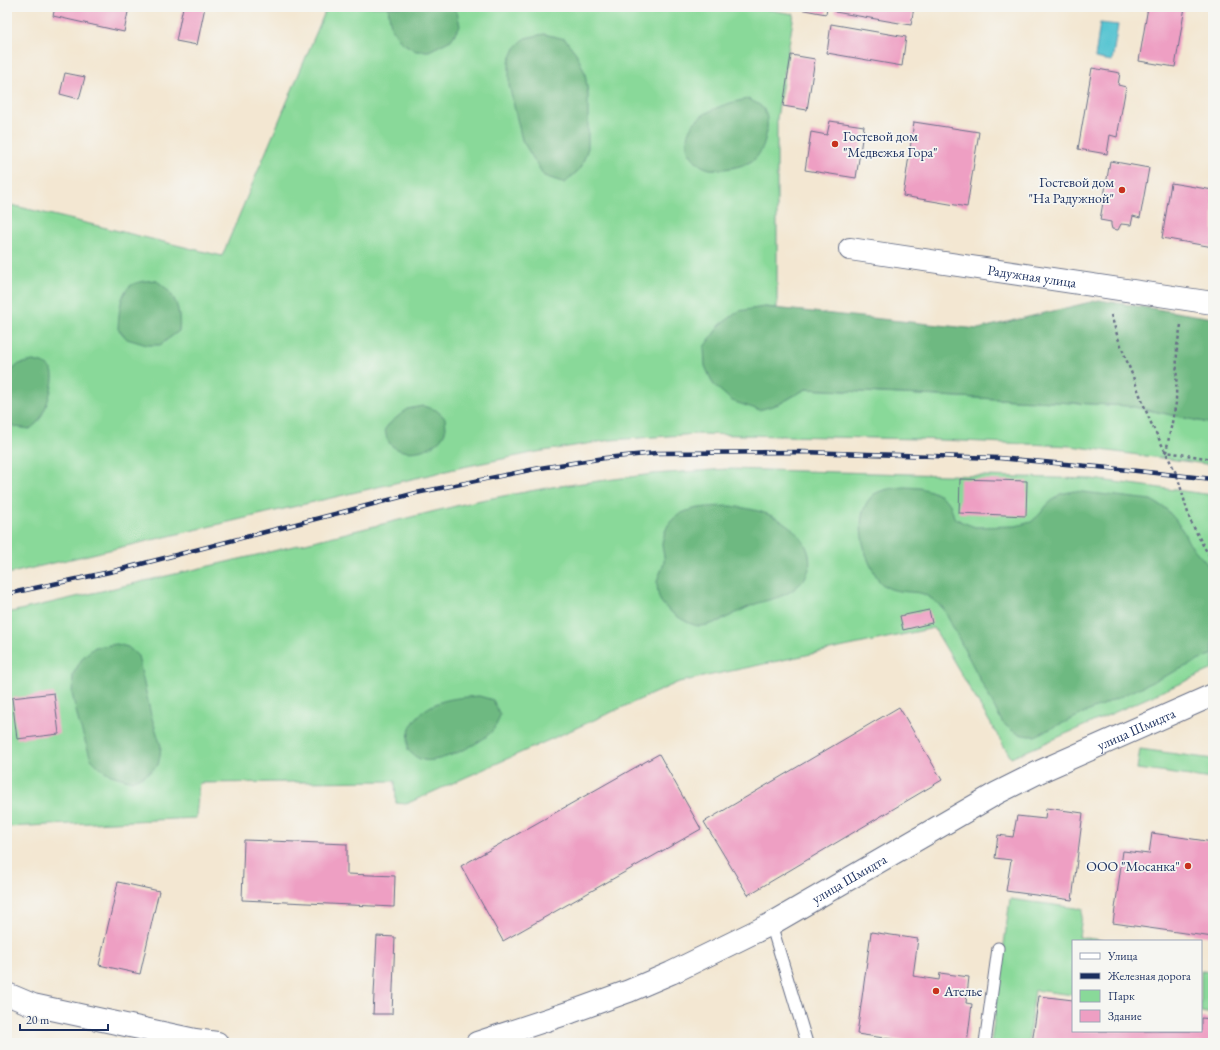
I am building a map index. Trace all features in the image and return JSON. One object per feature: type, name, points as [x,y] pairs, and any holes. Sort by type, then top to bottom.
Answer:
[{"type":"street","name":"Радужная улица","points":[[850,249],[1213,303]]},
{"type":"street","name":"улица Шмидта","points":[[477,1043],[572,1012],[629,991],[671,973],[771,924],[997,793],[1041,771],[1213,695]]},
{"type":"street","points":[[7,994],[33,1006],[195,1040],[217,1043]]},
{"type":"lane","points":[[771,924],[807,1043]]},
{"type":"lane","points":[[985,1043],[998,948]]},
{"type":"path","points":[[1104,287],[1112,323],[1150,421],[1177,475],[1190,520],[1213,561]]},
{"type":"path","points":[[1166,452],[1176,403],[1177,346],[1187,299]]},
{"type":"path","points":[[1166,452],[1213,459]]},
{"type":"green space","points":[[327,7],[751,7],[794,14],[777,118],[777,308],[764,307],[779,404],[806,389],[1130,406],[1213,424],[1213,465],[1071,446],[918,439],[697,434],[611,440],[537,452],[463,467],[7,574],[7,204],[222,256]]},
{"type":"green space","points":[[388,7],[451,7],[457,12],[460,26],[451,40],[429,51],[416,51],[401,42],[391,27]]},
{"type":"green space","points":[[544,34],[565,39],[576,53],[585,73],[588,94],[588,148],[581,168],[565,183],[544,176],[522,140],[509,85],[509,62],[515,48],[525,38]]},
{"type":"green space","points":[[748,99],[761,107],[766,114],[767,126],[765,140],[760,153],[752,161],[737,167],[726,169],[710,169],[699,164],[687,147],[689,132],[693,124],[709,111],[729,103]]},
{"type":"green space","points":[[155,280],[172,295],[175,301],[179,315],[179,331],[160,345],[147,345],[127,339],[118,329],[119,312],[124,294],[130,286],[139,282]]},
{"type":"green space","points":[[1099,300],[1213,318],[1213,424],[1130,406],[806,389],[779,404],[759,410],[732,401],[713,384],[705,366],[704,347],[720,325],[739,311],[764,307],[978,329]]},
{"type":"green space","points":[[33,361],[46,365],[52,371],[53,382],[49,397],[43,413],[37,423],[30,429],[15,427],[7,421],[7,375],[19,364]]},
{"type":"green space","points":[[423,406],[436,410],[445,418],[446,428],[443,436],[437,443],[420,451],[402,451],[394,447],[387,440],[385,429],[407,409]]},
{"type":"green space","points":[[728,469],[1092,479],[1213,495],[1213,669],[1011,758],[934,628],[679,682],[406,804],[396,803],[395,781],[199,783],[196,818],[7,827],[7,613],[261,554],[476,501],[552,487],[653,474]]},
{"type":"green space","points":[[905,487],[920,488],[941,496],[950,504],[954,517],[975,527],[1016,526],[1031,522],[1060,494],[1074,491],[1151,500],[1165,508],[1175,519],[1189,543],[1207,564],[1213,574],[1213,654],[1035,736],[1025,735],[1013,731],[1002,722],[943,608],[923,594],[900,591],[886,587],[880,582],[871,566],[864,546],[861,525],[862,515],[866,505],[871,497],[878,492],[887,489]]},
{"type":"green space","points":[[731,506],[762,512],[780,520],[794,530],[805,544],[810,560],[809,569],[801,583],[788,593],[753,605],[712,624],[700,626],[695,625],[672,613],[659,599],[657,582],[664,562],[662,544],[663,538],[669,523],[684,512],[693,509]]},
{"type":"green space","points":[[117,644],[128,647],[138,656],[151,715],[161,746],[158,765],[147,774],[132,781],[111,775],[100,768],[91,759],[79,723],[72,694],[73,674],[83,657],[95,647]]},
{"type":"green space","points":[[479,696],[493,700],[500,715],[495,728],[484,738],[458,753],[438,759],[423,760],[408,750],[408,736],[410,727],[421,713],[444,701]]},
{"type":"green space","points":[[1140,749],[1213,759],[1213,779],[1137,769]]},
{"type":"green space","points":[[1010,899],[1083,909],[1079,937],[1101,940],[1072,940],[1072,995],[1035,990],[1028,1043],[991,1043]]},
{"type":"green space","points":[[1202,971],[1213,972],[1213,1014],[1202,1012]]},
{"type":"water","points":[[1100,23],[1118,25],[1112,61],[1095,58]]},
{"type":"building","points":[[55,7],[129,7],[124,32],[53,16]]},
{"type":"building","points":[[183,7],[205,7],[197,45],[176,41]]},
{"type":"building","points":[[788,7],[827,7],[826,14]]},
{"type":"building","points":[[836,7],[914,7],[911,25],[835,12]]},
{"type":"building","points":[[1148,7],[1185,7],[1175,67],[1139,61]]},
{"type":"building","points":[[831,24],[906,37],[902,66],[827,53]]},
{"type":"building","points":[[791,55],[815,59],[807,110],[783,106]]},
{"type":"building","points":[[1092,68],[1120,73],[1118,85],[1126,87],[1117,137],[1110,135],[1107,154],[1078,149]]},
{"type":"building","points":[[65,73],[85,77],[79,99],[60,94]]},
{"type":"building","points":[[830,121],[864,126],[856,178],[805,170],[811,132],[827,135]]},
{"type":"building","points":[[914,122],[979,132],[967,207],[903,196]]},
{"type":"building","points":[[1110,161],[1149,168],[1140,218],[1133,216],[1131,225],[1121,224],[1118,230],[1112,229],[1111,222],[1100,220]]},
{"type":"building","points":[[1171,183],[1213,190],[1213,247],[1162,238]]},
{"type":"building","points":[[960,479],[1027,481],[1026,516],[959,513]]},
{"type":"building","points":[[929,610],[932,623],[903,630],[900,616]]},
{"type":"building","points":[[54,693],[59,734],[17,739],[12,698]]},
{"type":"building","points":[[899,707],[942,780],[748,895],[704,822]]},
{"type":"building","points":[[659,754],[701,829],[503,941],[461,866]]},
{"type":"building","points":[[1046,808],[1083,813],[1072,900],[1006,891],[1011,860],[995,858],[998,835],[1013,837],[1017,816],[1045,819]]},
{"type":"building","points":[[1152,833],[1213,842],[1213,937],[1113,923],[1123,851],[1149,854]]},
{"type":"building","points":[[244,840],[347,844],[347,874],[395,876],[394,907],[242,900]]},
{"type":"building","points":[[118,882],[159,891],[140,974],[99,965]]},
{"type":"building","points":[[871,932],[918,939],[913,976],[939,980],[940,973],[969,977],[966,1003],[972,1004],[967,1043],[904,1043],[904,1041],[857,1034]]},
{"type":"building","points":[[377,936],[395,937],[392,1014],[373,1014]]},
{"type":"building","points":[[1039,996],[1072,1000],[1072,1032],[1202,1032],[1202,1018],[1213,1019],[1213,1043],[1032,1043]]},
{"type":"railway","points":[[7,594],[114,571],[416,493],[540,468],[605,458],[656,453],[802,452],[999,458],[1213,479]]},
{"type":"place","name":"Гостевой дом \"Медвежья Гора\"","points":[[835,144]]},
{"type":"place","name":"Гостевой дом \"На Радужной\"","points":[[1122,190]]},
{"type":"place","name":"ООО \"Мосанка\"","points":[[1188,866]]},
{"type":"place","name":"Ателье","points":[[936,991]]}]
